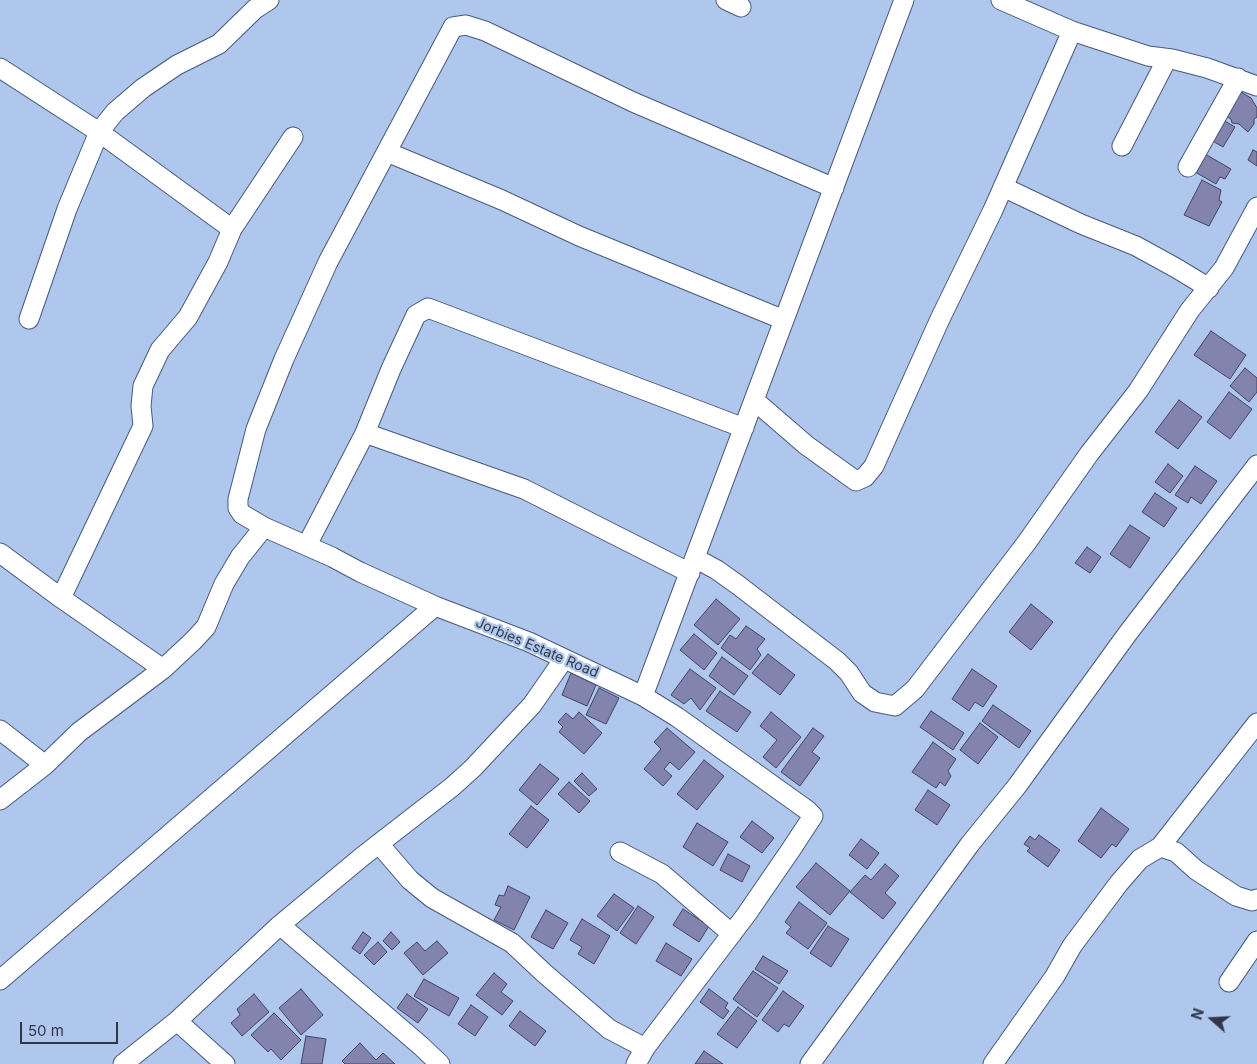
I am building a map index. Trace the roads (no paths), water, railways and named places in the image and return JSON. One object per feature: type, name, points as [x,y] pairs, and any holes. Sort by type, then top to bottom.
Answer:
[{"type":"street","points":[[29,319],[67,209],[99,132],[115,112],[143,88],[177,65],[218,44],[255,9],[269,0]]},
{"type":"street","points":[[643,696],[904,0]]},
{"type":"street","points":[[1002,0],[1072,31],[1148,56],[1207,68],[1252,82],[1188,167]]},
{"type":"street","points":[[784,320],[579,236],[502,200],[387,152],[453,27],[466,25],[485,31],[633,102],[834,188]]},
{"type":"street","points":[[754,400],[806,445],[856,481],[866,477],[874,466],[940,319],[1003,187],[1072,31]]},
{"type":"street","points":[[1122,146],[1167,59]]},
{"type":"street","points":[[0,68],[99,132],[232,229]]},
{"type":"street","points":[[61,598],[143,426],[141,406],[143,386],[160,350],[188,317],[218,262],[232,229],[293,137]]},
{"type":"street","name":"Jorbies Estate Road","points":[[387,152],[328,262],[284,359],[256,429],[238,499],[238,508],[242,514],[264,527],[332,557],[360,572],[435,606],[529,642],[643,696],[677,717],[807,810],[813,816],[732,934]]},
{"type":"street","points":[[1003,187],[1081,224],[1136,246],[1209,288]]},
{"type":"street","points":[[365,433],[524,489],[657,555],[717,570],[837,661],[849,673],[862,693],[875,702],[895,706],[915,689],[1027,542],[1088,454],[1138,391],[1187,316],[1224,268],[1257,207]]},
{"type":"street","points":[[306,545],[365,433],[391,369],[416,315],[428,308],[744,428]]},
{"type":"street","points":[[810,1064],[970,844],[1016,786],[1128,633],[1257,465]]},
{"type":"street","points":[[0,800],[45,765],[79,732],[163,669],[206,628],[224,584],[240,557],[264,527]]},
{"type":"street","points":[[0,553],[163,669]]},
{"type":"street","points":[[0,980],[435,606]]},
{"type":"street","points":[[123,1064],[177,1021],[280,925],[473,768],[532,705],[564,659]]},
{"type":"street","points":[[993,1064],[1049,984],[1072,946],[1113,890],[1140,859],[1160,847],[1257,723]]},
{"type":"street","points":[[0,730],[45,765]]},
{"type":"street","points":[[380,844],[410,880],[432,898],[512,943],[640,1056],[732,934],[662,874],[620,852]]},
{"type":"street","points":[[1160,847],[1176,852],[1196,870],[1236,896],[1255,905]]},
{"type":"street","points":[[280,925],[440,1064]]},
{"type":"street","points":[[1229,982],[1257,941]]},
{"type":"street","points":[[177,1021],[225,1064]]}]
